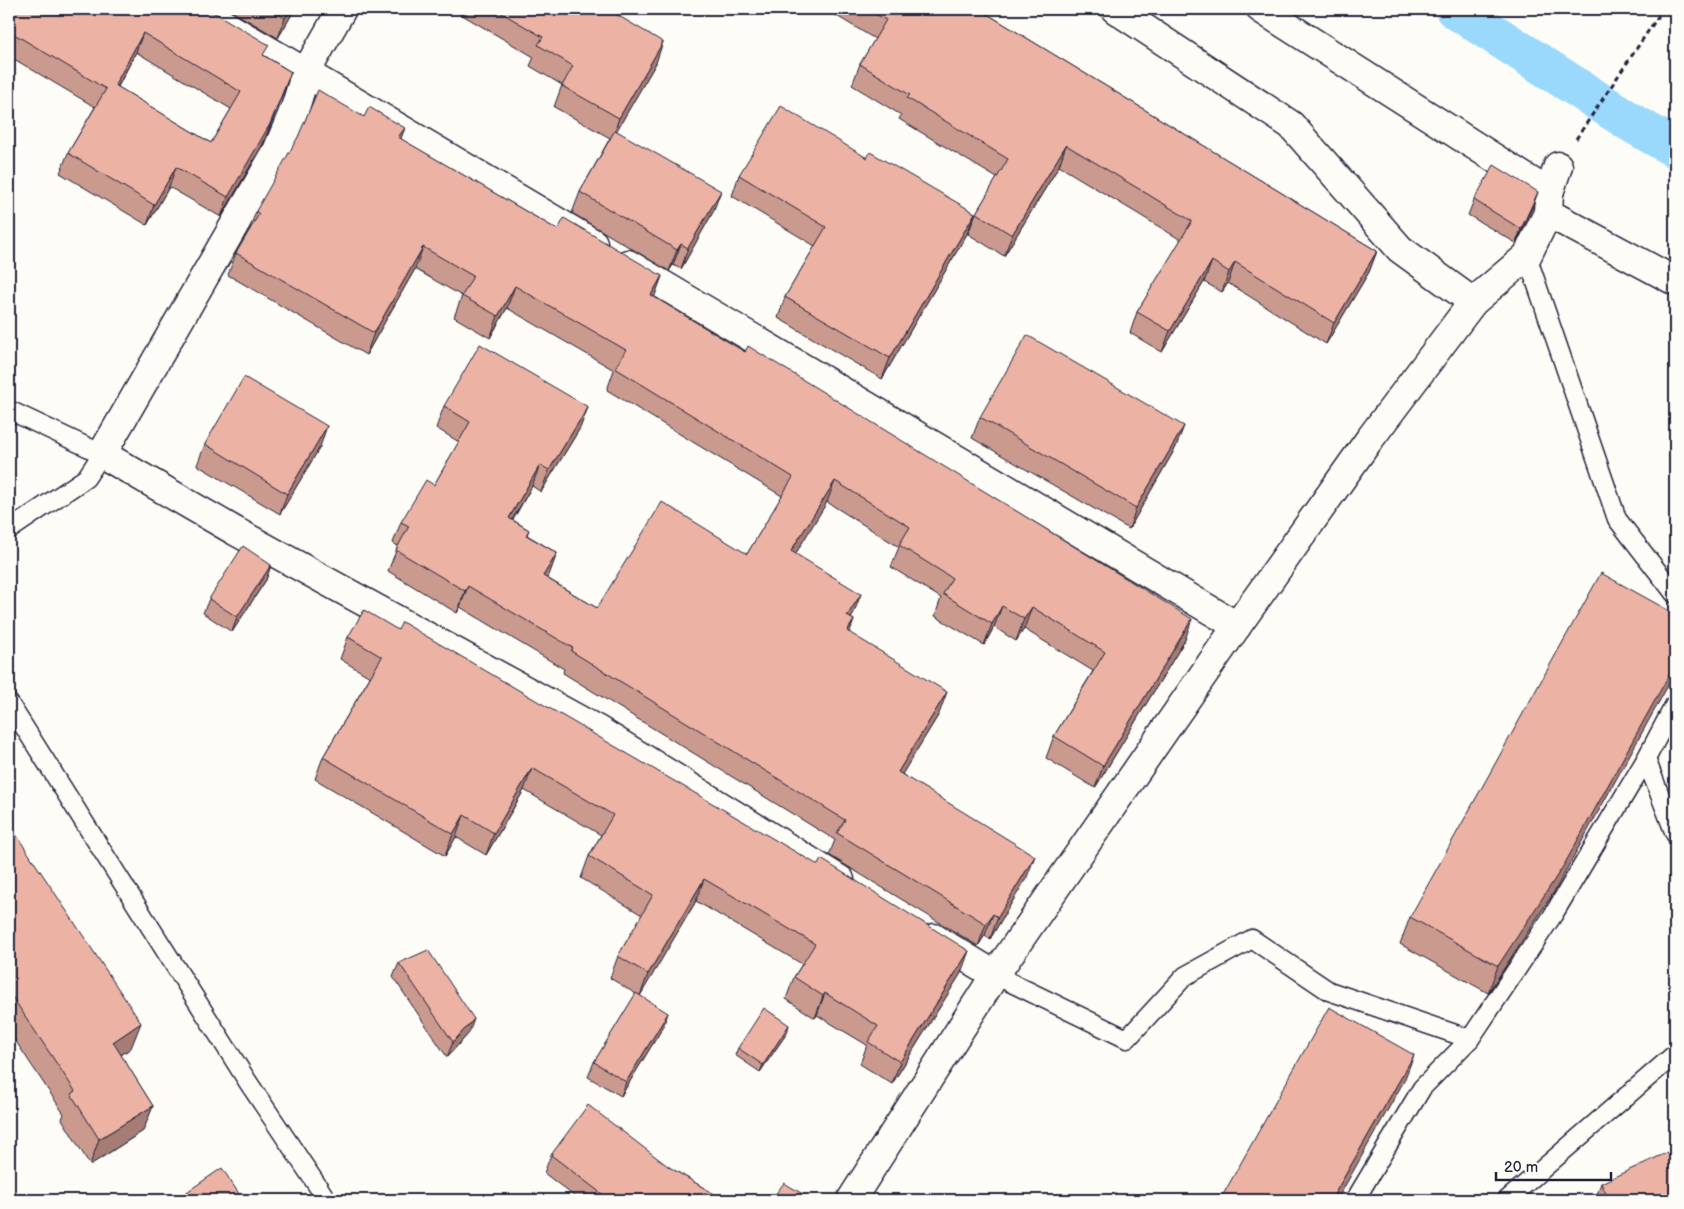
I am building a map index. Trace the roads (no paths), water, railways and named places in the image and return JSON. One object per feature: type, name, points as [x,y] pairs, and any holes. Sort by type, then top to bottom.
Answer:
[{"type":"street","points":[[198,9],[1237,626]]},
{"type":"street","points":[[342,9],[306,72],[277,151],[102,454],[235,530],[596,729],[859,891]]},
{"type":"street","points":[[1116,9],[1291,125],[1400,248],[1473,302]]},
{"type":"street","points":[[1261,9],[1549,203],[1675,282]]},
{"type":"street","points":[[851,1200],[995,975],[1237,626],[1369,440],[1473,302],[1527,256],[1549,203],[1558,166]]},
{"type":"street","points":[[910,922],[995,975]]},
{"type":"lane","points":[[1527,256],[1617,518],[1675,594]]},
{"type":"lane","points":[[9,410],[102,454],[86,478],[9,530]]},
{"type":"lane","points":[[9,703],[248,1082],[327,1200]]},
{"type":"lane","points":[[1355,1200],[1422,1088],[1470,1039],[1553,915],[1646,759],[1675,704]]},
{"type":"lane","points":[[1646,759],[1675,834]]},
{"type":"lane","points":[[995,975],[1127,1039],[1185,976],[1252,940],[1330,991],[1470,1039]]},
{"type":"lane","points":[[1507,1200],[1675,1054]]},
{"type":"waterway","points":[[1455,9],[1632,123],[1675,148]]}]
